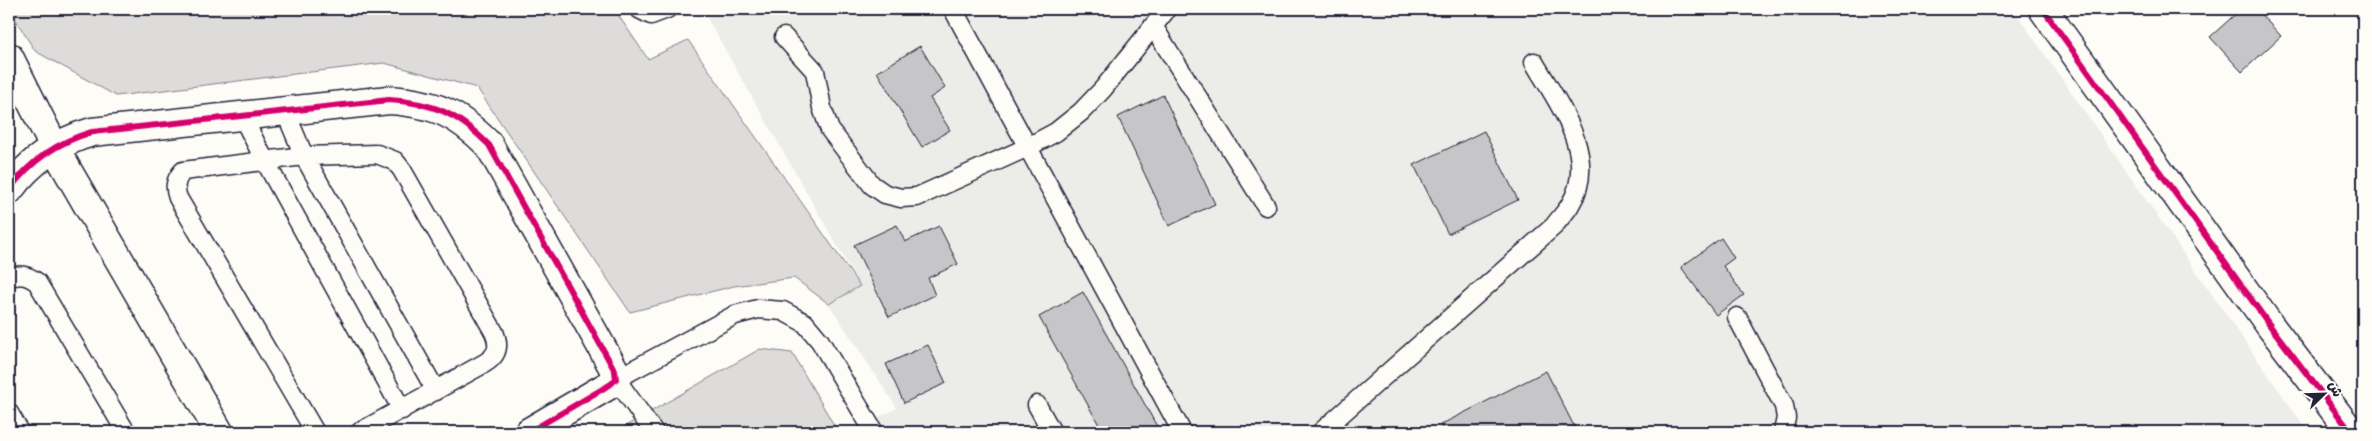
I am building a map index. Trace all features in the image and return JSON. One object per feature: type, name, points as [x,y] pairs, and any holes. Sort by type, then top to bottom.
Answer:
[{"type":"street","points":[[2043,9],[2271,327],[2351,432]]},
{"type":"street","points":[[9,57],[54,147],[219,432]]},
{"type":"street","points":[[9,190],[24,171],[54,147],[72,138],[92,132],[390,100],[418,102],[445,110],[469,125],[489,145],[613,364],[616,379],[605,388],[529,432]]},
{"type":"lane","points":[[639,9],[650,15],[667,9]]},
{"type":"lane","points":[[953,9],[1182,432]]},
{"type":"lane","points":[[784,37],[815,71],[825,120],[836,140],[872,185],[885,194],[901,198],[916,197],[1028,147],[1056,132],[1081,112],[1103,89],[1167,9]]},
{"type":"lane","points":[[1153,26],[1266,206]]},
{"type":"lane","points":[[1321,432],[1554,226],[1572,203],[1581,176],[1579,147],[1567,120],[1534,62]]},
{"type":"lane","points":[[285,111],[304,156],[436,391]]},
{"type":"lane","points":[[242,116],[402,410]]},
{"type":"lane","points":[[315,432],[178,198],[175,189],[176,179],[183,172],[192,168],[304,156],[377,154],[395,162],[402,170],[494,332],[498,340],[498,350],[493,358],[360,432]]},
{"type":"lane","points":[[9,277],[18,274],[28,276],[37,282],[126,432]]},
{"type":"lane","points":[[654,432],[616,379],[735,315],[758,308],[783,311],[804,323],[820,342],[874,432]]},
{"type":"lane","points":[[1737,317],[1784,406],[1786,418],[1784,432]]},
{"type":"lane","points":[[1037,405],[1052,432]]},
{"type":"lane","points":[[9,413],[20,432]]},
{"type":"shaded area","points":[[9,9],[614,9],[648,59],[688,40],[860,286],[829,304],[794,278],[734,286],[630,312],[477,88],[384,63],[116,96],[35,51]]},
{"type":"shaded area","points":[[702,9],[2013,9],[2308,432],[850,432],[897,408],[829,304],[860,286]]},
{"type":"shaded area","points":[[760,349],[792,353],[838,432],[615,432]]},
{"type":"building","points":[[2241,9],[2256,9],[2281,36],[2242,72],[2210,37]]},
{"type":"building","points":[[920,46],[945,88],[930,98],[950,130],[922,147],[877,72]]},
{"type":"building","points":[[1163,95],[1215,204],[1169,226],[1118,117]]},
{"type":"building","points":[[1484,131],[1518,200],[1448,234],[1414,165]]},
{"type":"building","points":[[897,225],[905,242],[939,226],[958,264],[928,278],[935,295],[889,317],[854,245]]},
{"type":"building","points":[[1721,238],[1734,258],[1723,266],[1744,295],[1716,315],[1681,267]]},
{"type":"building","points":[[1083,292],[1160,432],[1103,432],[1039,317]]},
{"type":"building","points":[[928,345],[946,383],[904,403],[886,364]]},
{"type":"building","points":[[1546,371],[1577,432],[1444,432],[1440,425]]},
{"type":"cycle path","points":[[2043,9],[2271,327],[2351,432]]},
{"type":"cycle path","points":[[9,190],[26,170],[45,154],[67,141],[92,132],[389,100],[405,101],[432,107],[455,117],[489,145],[615,371],[616,379],[611,384],[529,432]]}]
